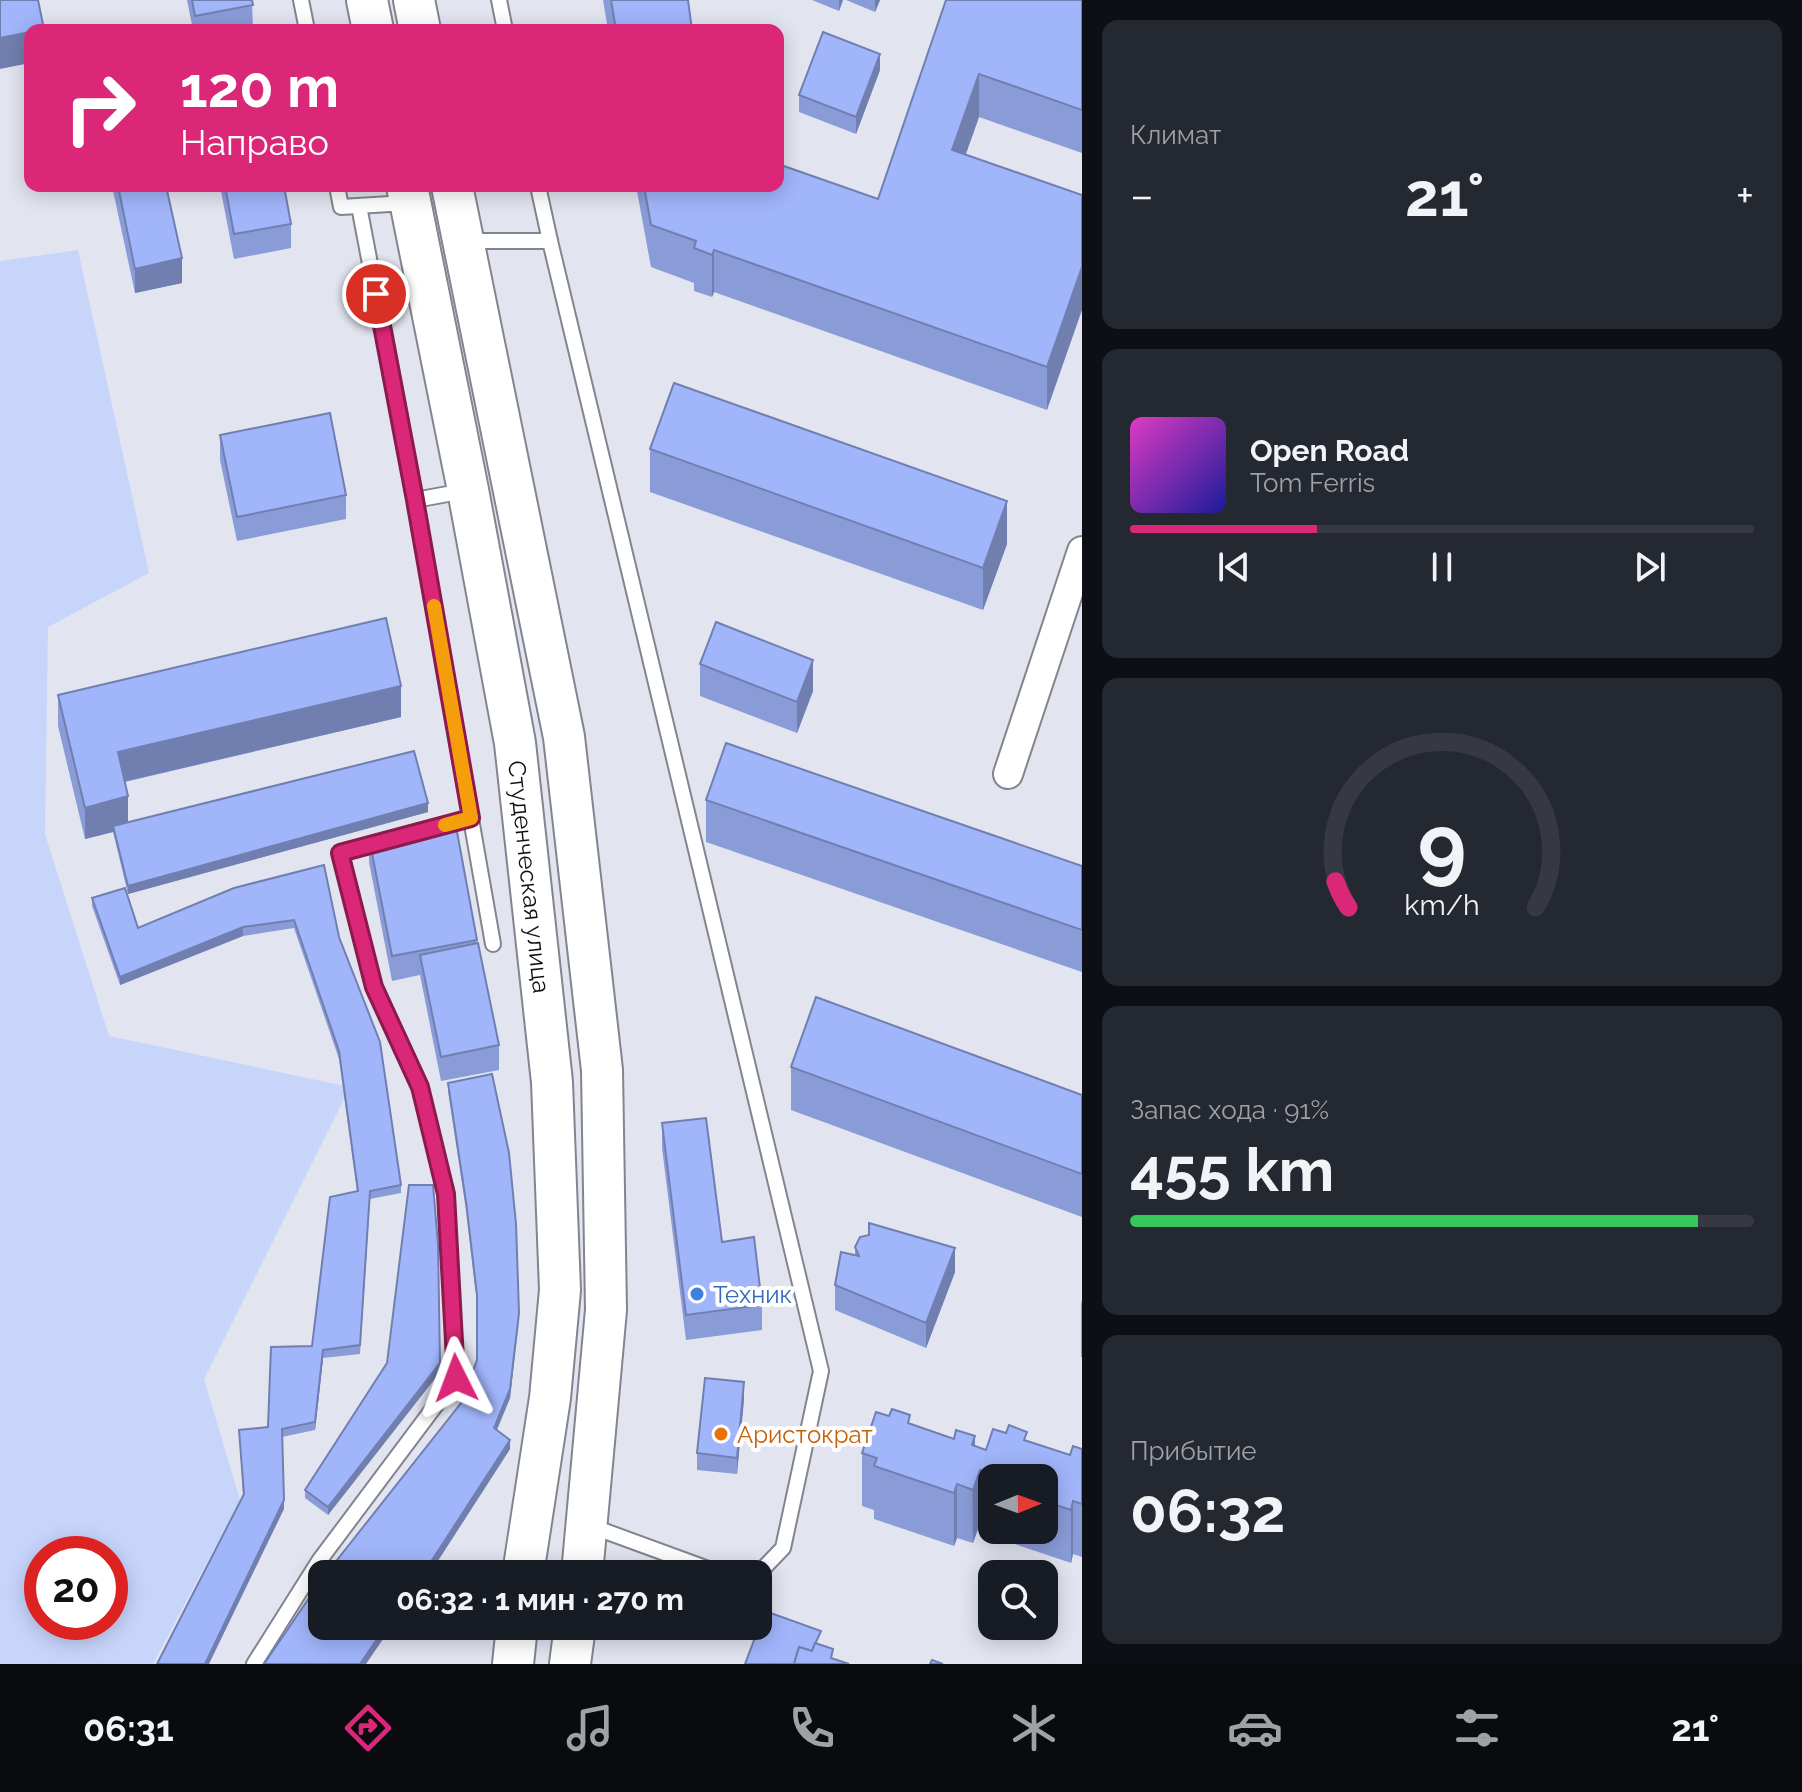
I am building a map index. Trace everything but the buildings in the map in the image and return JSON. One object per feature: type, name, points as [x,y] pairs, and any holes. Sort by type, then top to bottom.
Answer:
[{"type":"main road","points":[[367,0],[372,24]]},
{"type":"main road","points":[[414,0],[419,24]]},
{"type":"main road","name":"Студенческая улица","points":[[453,192],[564,737],[602,1070],[606,1310],[584,1560]]},
{"type":"main road","name":"Студенческая улица","points":[[408,194],[515,743],[552,1082],[560,1290],[550,1398],[525,1560]]},
{"type":"main road","points":[[532,1508],[588,1525]]},
{"type":"main road","points":[[513,1664],[516,1640]]},
{"type":"main road","points":[[570,1664],[573,1640]]},
{"type":"street","points":[[1008,774],[1082,551]]},
{"type":"lane","points":[[301,0],[306,24]]},
{"type":"lane","points":[[499,0],[504,24]]},
{"type":"lane","points":[[338,192],[341,207],[359,206],[408,194]]},
{"type":"lane","points":[[539,192],[821,1371],[783,1548],[771,1560]]},
{"type":"lane","points":[[359,206],[415,500],[493,944]]},
{"type":"lane","points":[[463,241],[550,241]]},
{"type":"lane","points":[[415,500],[468,490]]},
{"type":"lane","points":[[427,830],[471,818]]},
{"type":"lane","points":[[254,1664],[319,1561],[456,1378],[446,1194],[420,1087],[374,987],[340,853],[398,837]]},
{"type":"lane","points":[[588,1525],[684,1560]]},
{"type":"shaded area","points":[[78,250],[149,573],[48,627],[45,834],[109,1036],[350,1087],[204,1379],[240,1500],[153,1664],[0,1664],[0,261]]},
{"type":"slow traffic","points":[[434,606],[471,818],[445,825]]},
{"type":"place","name":"Техник","points":[[697,1294]]},
{"type":"place","name":"Аристократ","points":[[721,1434]]},
{"type":"route","points":[[376,294],[471,818],[340,853],[374,987],[420,1087],[446,1194],[456,1378]]}]
